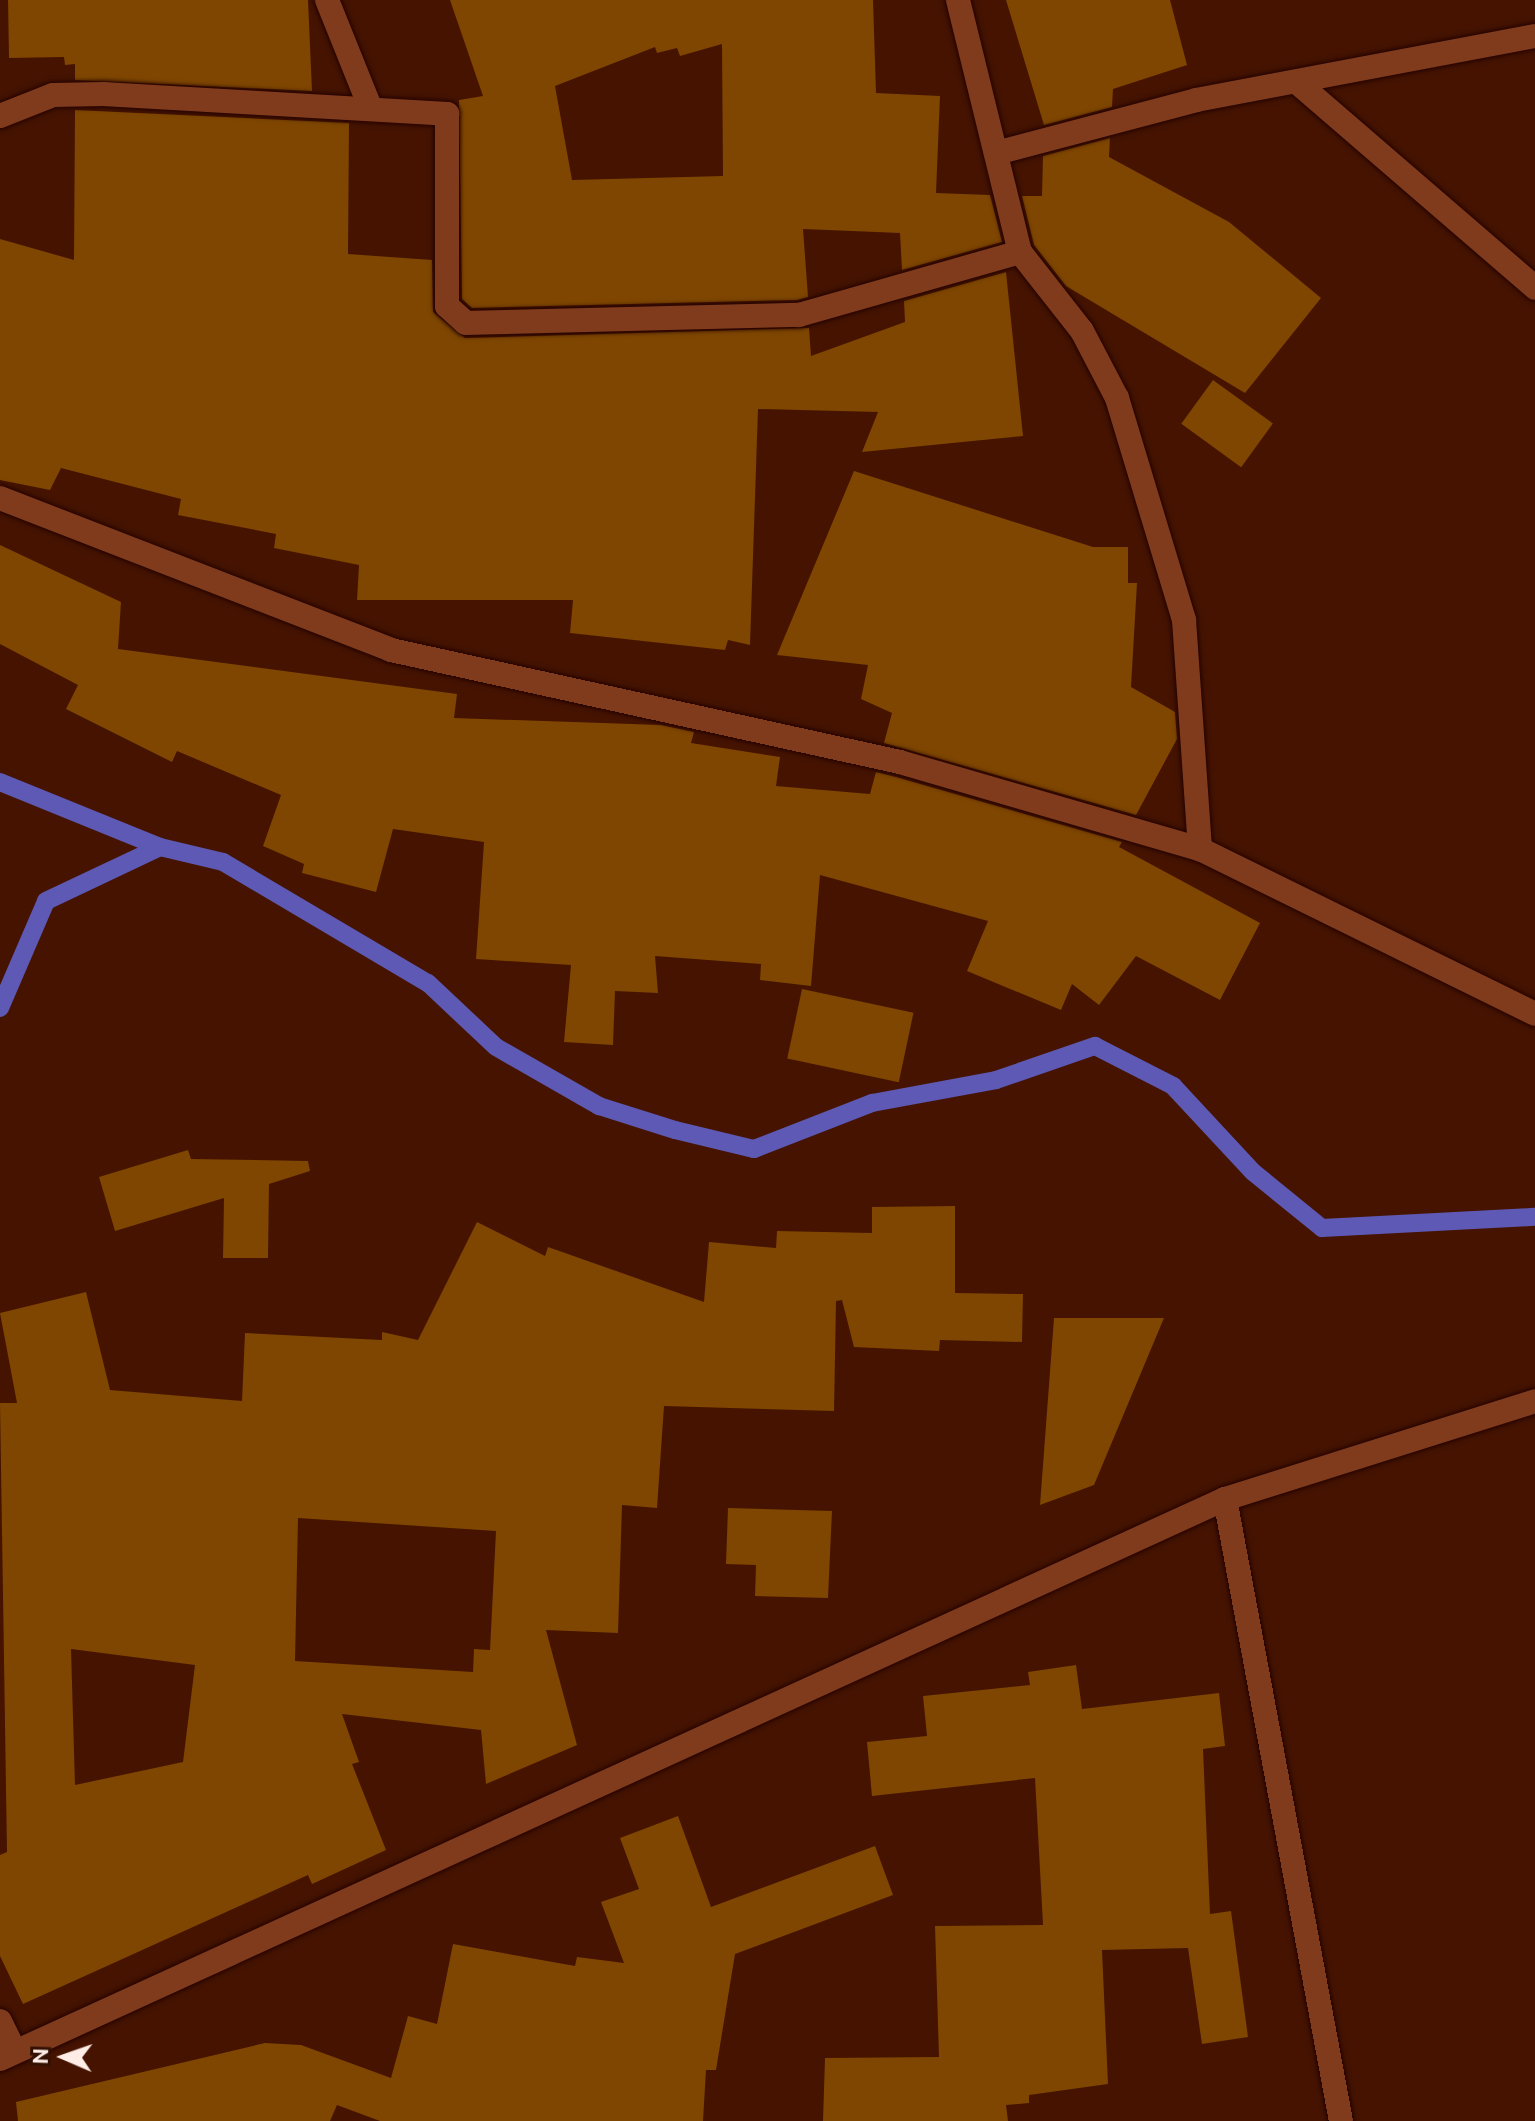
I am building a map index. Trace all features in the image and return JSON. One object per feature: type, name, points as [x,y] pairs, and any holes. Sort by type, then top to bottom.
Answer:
[{"type":"street","points":[[327,0],[370,107]]},
{"type":"street","points":[[958,0],[1020,252],[1082,331],[1117,398],[1184,620],[1200,849]]},
{"type":"street","points":[[996,153],[1196,100],[1299,84],[1535,36]]},
{"type":"street","points":[[1299,84],[1535,288]]},
{"type":"street","points":[[0,116],[65,95],[370,107],[447,114],[447,306],[466,323],[799,315],[1020,252]]},
{"type":"street","points":[[0,498],[391,650],[900,762],[1200,849],[1535,1014]]},
{"type":"street","points":[[0,2021],[8,2056],[1225,1499],[1535,1401]]},
{"type":"street","points":[[1225,1499],[1341,2121]]},
{"type":"building","points":[[8,0],[308,0],[312,91],[75,80],[75,64],[65,65],[64,57],[9,58]]},
{"type":"building","points":[[450,0],[873,0],[876,93],[940,96],[936,193],[990,195],[1002,242],[902,270],[900,233],[803,229],[808,297],[797,300],[472,308],[462,299],[459,100],[483,96]],"holes":[[[722,44],[723,176],[572,180],[555,86],[655,47],[657,53],[677,48],[680,56]]]},
{"type":"building","points":[[1006,0],[1170,0],[1187,65],[1113,89],[1112,107],[1044,125]]},
{"type":"building","points":[[75,110],[349,123],[348,254],[432,260],[433,312],[465,338],[809,328],[811,356],[905,322],[904,301],[1006,272],[1023,436],[862,452],[878,412],[758,409],[750,645],[728,640],[725,650],[570,633],[573,600],[357,600],[359,565],[274,548],[276,534],[178,515],[181,499],[61,468],[50,490],[0,480],[0,239],[74,260]]},
{"type":"building","points":[[1110,138],[1109,157],[1229,222],[1321,298],[1245,393],[1066,286],[1034,245],[1022,196],[1042,196],[1043,156]]},
{"type":"building","points":[[1213,380],[1273,423],[1241,467],[1181,424]]},
{"type":"building","points":[[854,471],[1093,547],[1128,547],[1128,583],[1137,583],[1131,687],[1175,712],[1177,739],[1136,815],[884,743],[892,713],[861,699],[868,665],[777,655]]},
{"type":"building","points":[[0,545],[121,602],[118,649],[457,694],[454,718],[661,725],[694,732],[691,743],[780,757],[776,786],[870,794],[876,772],[1122,842],[1119,847],[1260,923],[1220,1000],[1136,956],[1099,1005],[1072,984],[1061,1010],[967,971],[988,921],[820,875],[811,986],[760,980],[761,964],[655,956],[658,993],[615,991],[613,1045],[564,1042],[571,965],[476,959],[484,842],[393,829],[376,892],[302,873],[304,864],[263,846],[281,795],[177,751],[172,762],[66,709],[78,685],[0,644]]},
{"type":"building","points":[[802,989],[914,1013],[899,1082],[787,1058]]},
{"type":"building","points":[[188,1150],[191,1159],[308,1161],[310,1171],[269,1184],[268,1258],[223,1258],[224,1198],[115,1231],[99,1177]]},
{"type":"building","points":[[955,1206],[955,1293],[1023,1294],[1022,1342],[940,1340],[939,1351],[854,1347],[842,1300],[836,1301],[834,1411],[664,1406],[657,1508],[622,1505],[618,1633],[546,1630],[577,1745],[486,1784],[481,1730],[342,1714],[359,1762],[352,1764],[386,1850],[312,1884],[308,1875],[23,2004],[0,1956],[0,1855],[7,1852],[0,1403],[17,1403],[0,1313],[86,1292],[110,1390],[242,1401],[245,1333],[382,1340],[382,1332],[418,1340],[477,1222],[545,1256],[548,1247],[704,1302],[709,1242],[776,1248],[777,1231],[872,1233],[872,1207]],"holes":[[[298,1518],[496,1531],[490,1650],[474,1649],[473,1672],[295,1661]],[[71,1649],[195,1665],[183,1762],[75,1785]]]},
{"type":"building","points":[[1054,1318],[1164,1318],[1094,1485],[1040,1505]]},
{"type":"building","points":[[728,1508],[832,1511],[828,1598],[755,1596],[756,1565],[726,1564]]},
{"type":"building","points":[[1076,1665],[1082,1709],[1219,1693],[1225,1746],[1203,1749],[1210,1914],[1231,1911],[1248,2037],[1202,2044],[1188,1948],[1102,1950],[1108,2084],[1029,2095],[1029,2103],[1006,2105],[1008,2121],[823,2121],[825,2058],[939,2057],[935,1926],[1043,1925],[1035,1778],[872,1796],[867,1742],[927,1736],[923,1696],[1030,1685],[1028,1672]]},
{"type":"building","points":[[678,1816],[711,1907],[875,1846],[893,1895],[735,1954],[716,2070],[706,2070],[703,2121],[380,2121],[337,2105],[330,2121],[18,2121],[16,2102],[265,2043],[301,2045],[391,2078],[408,2016],[437,2024],[453,1944],[575,1966],[577,1957],[624,1963],[601,1902],[639,1889],[620,1838]]},
{"type":"waterway","points":[[0,782],[160,847],[223,862],[428,983],[496,1047],[599,1106],[675,1130],[754,1149],[872,1103],[996,1080],[1095,1046],[1173,1086],[1253,1172],[1322,1228],[1535,1217]]},
{"type":"waterway","points":[[0,1008],[46,901],[160,847]]}]
